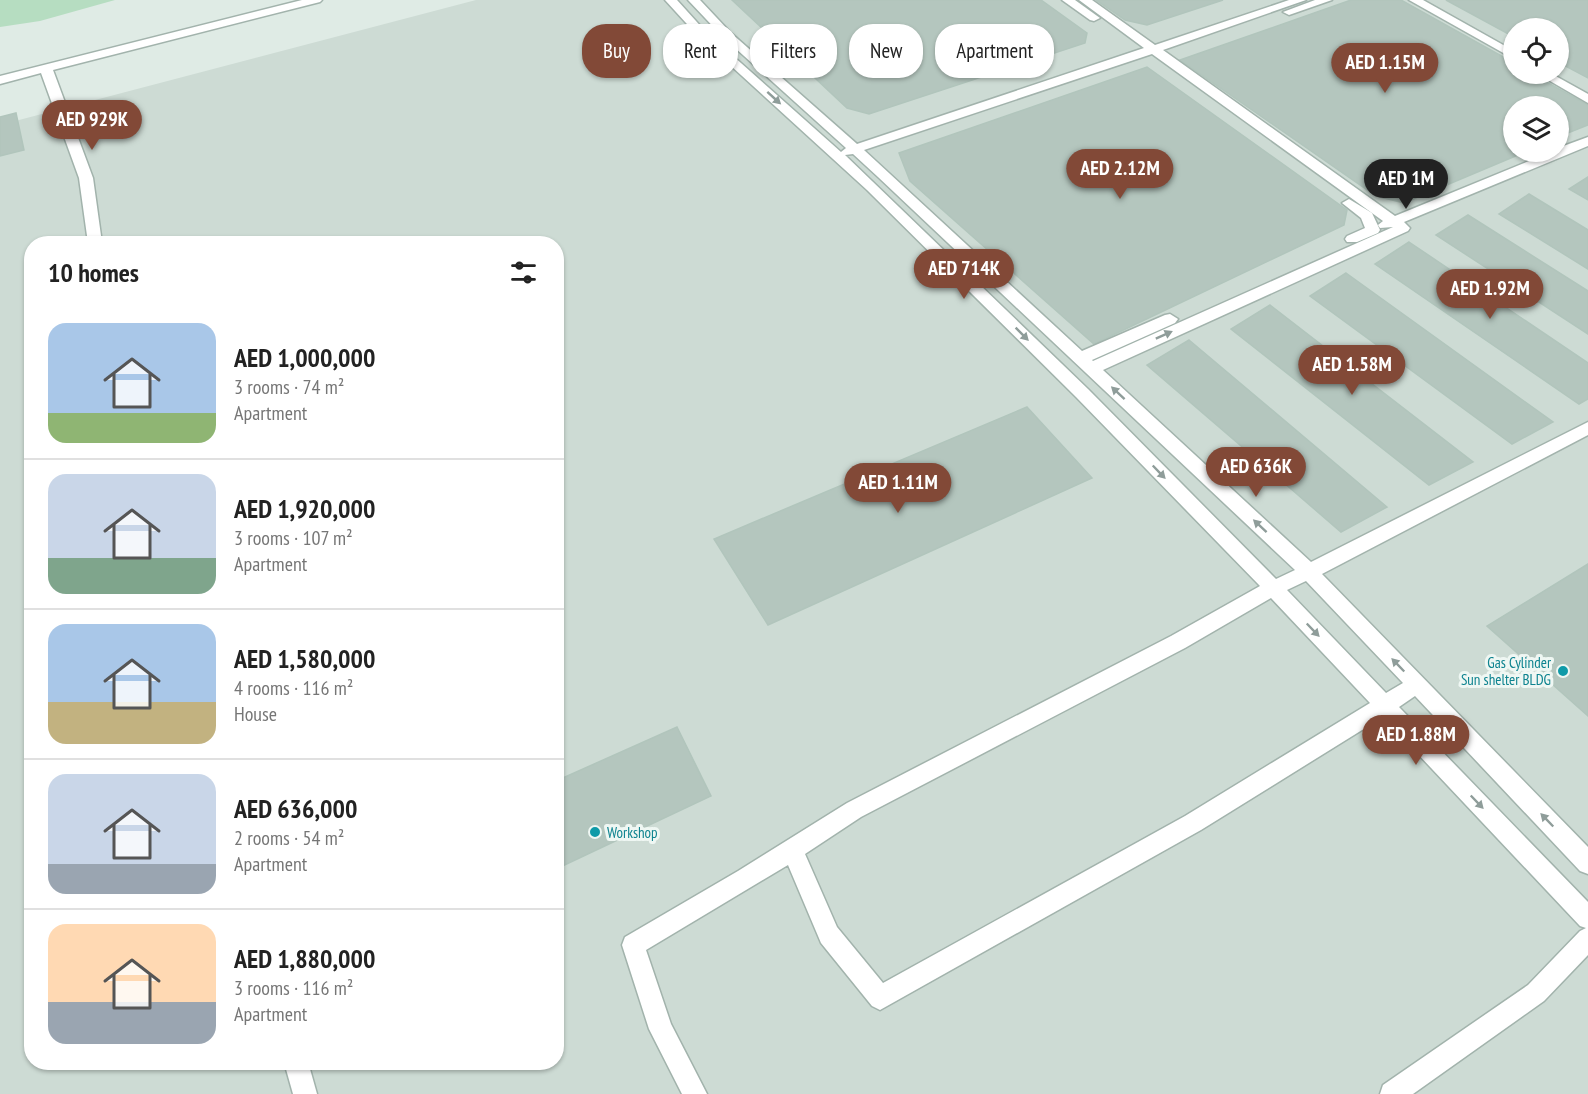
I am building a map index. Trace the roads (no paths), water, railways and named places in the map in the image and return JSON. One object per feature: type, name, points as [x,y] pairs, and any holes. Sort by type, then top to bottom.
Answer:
[{"type":"street","points":[[0,80],[316,0]]},
{"type":"street","points":[[671,0],[702,33],[837,155],[1082,393],[1273,588],[1588,918]]},
{"type":"street","points":[[694,0],[728,35],[874,166],[1309,572],[1588,862]]},
{"type":"street","points":[[1068,0],[1151,54],[1398,224]]},
{"type":"street","points":[[1085,0],[1151,54],[1367,216],[1373,230]]},
{"type":"street","points":[[874,166],[890,147],[1300,0]]},
{"type":"street","points":[[837,155],[1326,0]]},
{"type":"street","points":[[1415,0],[1503,50]]},
{"type":"street","points":[[1430,0],[1503,43]]},
{"type":"street","points":[[0,68],[23,62],[46,69]]},
{"type":"street","points":[[46,69],[86,178],[94,236]]},
{"type":"street","points":[[1569,80],[1588,90]]},
{"type":"street","points":[[1562,84],[1588,99]]},
{"type":"street","points":[[1086,363],[1588,141]]},
{"type":"street","points":[[1086,363],[1373,230],[1398,224],[1588,149]]},
{"type":"street","points":[[695,1094],[661,1029],[633,945],[792,850],[854,810],[1178,642],[1273,588],[1309,572],[1588,428]]},
{"type":"street","points":[[792,850],[829,934],[880,998],[1193,823],[1417,685]]},
{"type":"street","points":[[1392,1094],[1536,993],[1588,939]]},
{"type":"street","points":[[298,1070],[305,1094]]},
{"type":"place","name":"Gas Cylinder Sun shelter BLDG","points":[[1563,671]]},
{"type":"place","name":"Workshop","points":[[595,832]]}]
